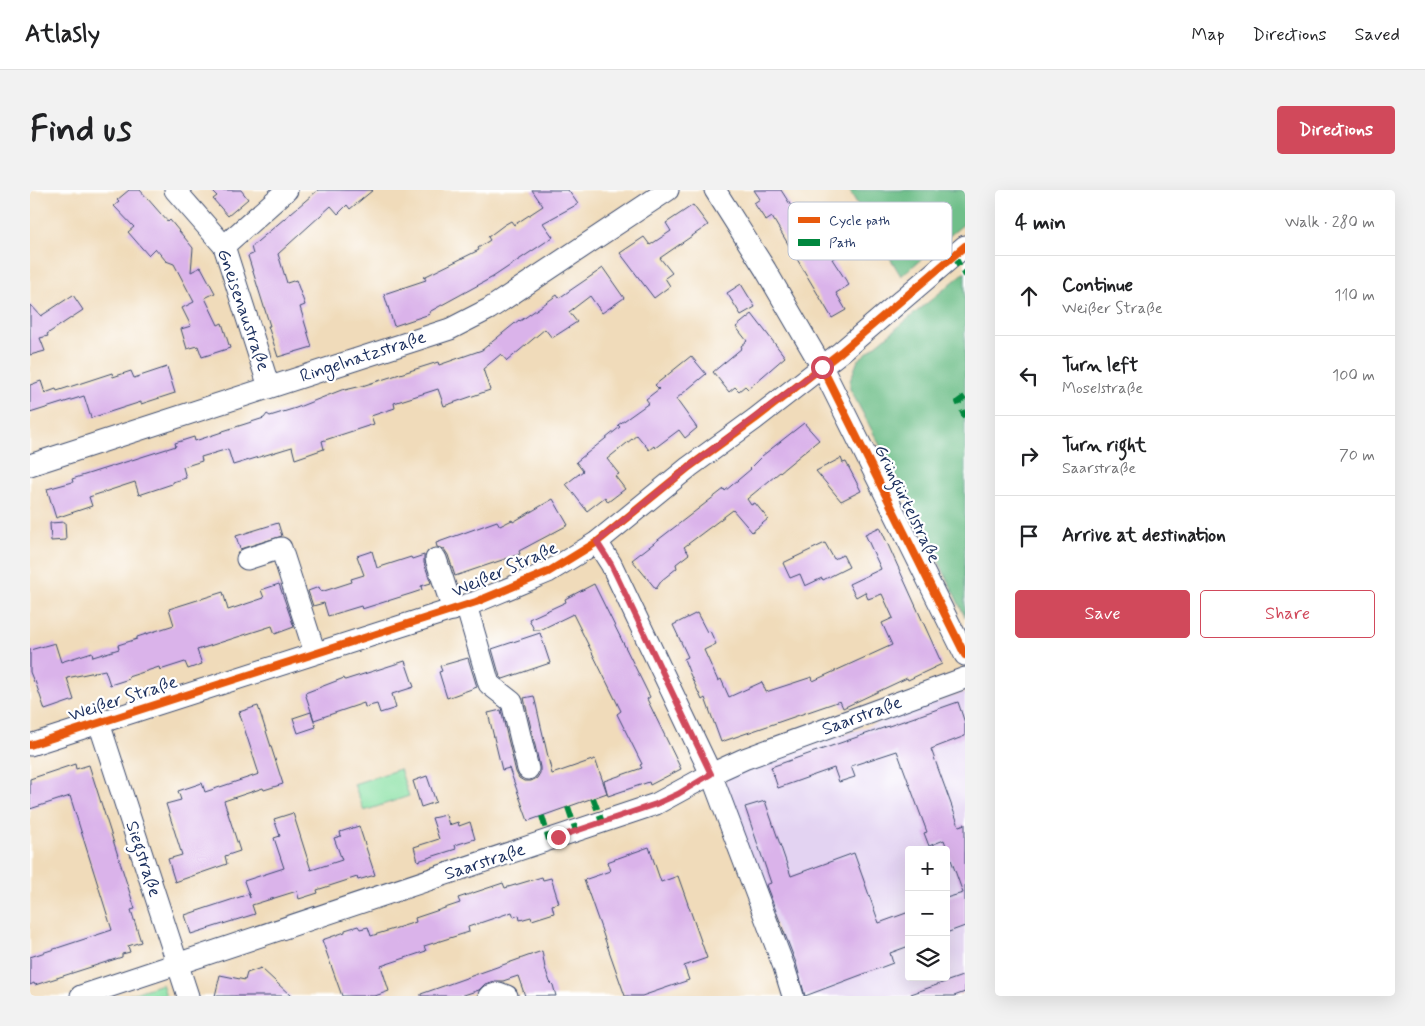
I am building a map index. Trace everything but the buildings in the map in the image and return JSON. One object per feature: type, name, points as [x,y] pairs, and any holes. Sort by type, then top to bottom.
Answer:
[{"type":"street","name":"Gneisenaustraße","points":[[175,190],[224,246],[269,387]]},
{"type":"street","points":[[224,246],[287,190]]},
{"type":"street","name":"Ringelnatzstraße","points":[[30,465],[450,329],[489,309],[668,190]]},
{"type":"street","name":"Grüngürtelstraße","points":[[715,190],[765,269],[822,367],[965,655]]},
{"type":"street","name":"Weißer Straße","points":[[952,257],[965,246]]},
{"type":"street","name":"Weißer Straße","points":[[30,745],[460,607],[548,572],[597,542],[689,467],[822,367],[948,260]]},
{"type":"street","points":[[597,542],[611,564],[711,774],[784,967],[793,996]]},
{"type":"street","points":[[246,559],[281,548],[315,653]]},
{"type":"street","points":[[436,559],[460,607],[489,684],[512,702],[528,769]]},
{"type":"street","name":"Saarstraße","points":[[81,996],[656,804],[678,794],[711,774],[744,759],[965,678]]},
{"type":"street","name":"Siegstraße","points":[[99,723],[188,996]]},
{"type":"street","points":[[489,996],[499,993],[507,996]]},
{"type":"shaded area","points":[[965,692],[965,990],[950,996],[802,996],[724,786],[726,780],[732,774]]},
{"type":"green space","points":[[849,190],[965,190],[965,223],[952,234],[952,202],[856,202]]},
{"type":"green space","points":[[891,260],[920,260],[901,276]]},
{"type":"green space","points":[[965,272],[965,617],[919,519],[850,389],[850,381],[858,360]]},
{"type":"green space","points":[[400,769],[409,796],[364,811],[354,784]]},
{"type":"green space","points":[[162,984],[166,996],[125,996]]},
{"type":"marked path","points":[[954,255],[965,276]]},
{"type":"marked path","points":[[965,397],[958,402],[965,417]]},
{"type":"marked path","points":[[593,798],[602,822]]},
{"type":"marked path","points":[[568,807],[576,831]]},
{"type":"marked path","points":[[542,816],[549,840]]},
{"type":"cycle path","points":[[952,257],[965,246]]},
{"type":"cycle path","points":[[30,745],[476,602],[548,572],[597,542],[689,467],[755,419],[841,352],[949,260]]},
{"type":"cycle path","points":[[822,367],[965,655]]},
{"type":"route","points":[[558,837],[656,804],[678,794],[711,774],[611,564],[597,542],[689,467],[822,367]]}]
